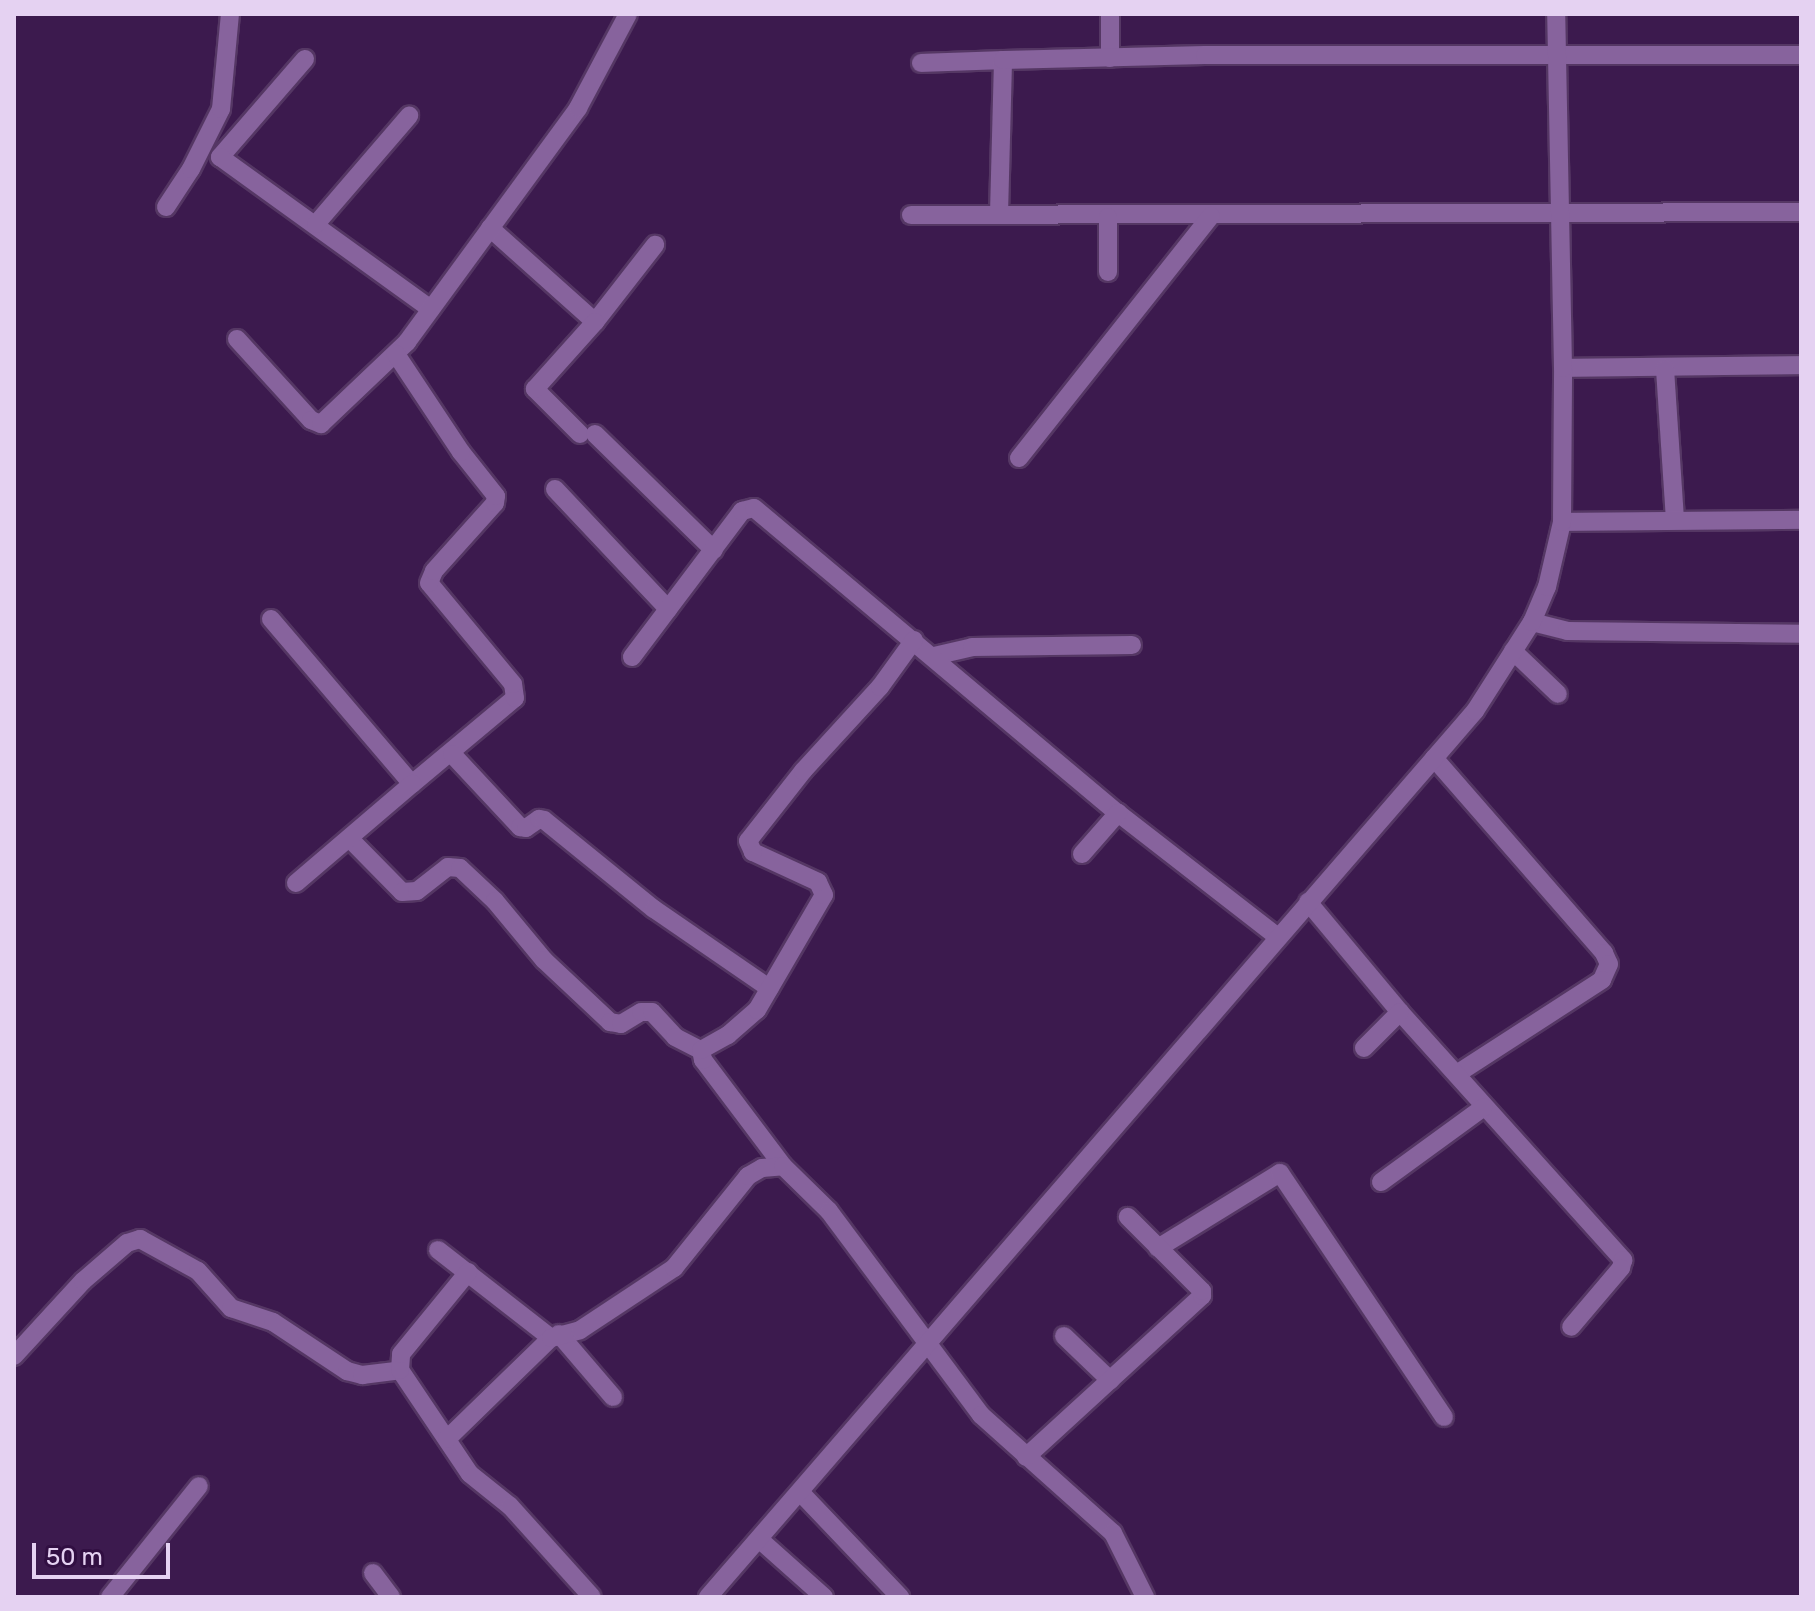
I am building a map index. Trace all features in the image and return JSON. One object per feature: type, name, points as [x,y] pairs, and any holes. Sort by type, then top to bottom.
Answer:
[{"type":"street","points":[[166,207],[191,169],[221,109],[230,14]]},
{"type":"street","points":[[237,339],[317,425],[396,354],[431,309],[578,108],[628,14]]},
{"type":"street","points":[[1110,14],[1110,58]]},
{"type":"street","points":[[708,1597],[1475,711],[1532,622],[1547,587],[1562,522],[1563,368],[1556,14]]},
{"type":"street","points":[[921,63],[1110,58],[1801,55]]},
{"type":"street","points":[[305,59],[220,157],[431,309]]},
{"type":"street","points":[[999,214],[1003,60]]},
{"type":"street","points":[[316,224],[409,116]]},
{"type":"street","points":[[911,215],[1108,217],[1801,212]]},
{"type":"street","points":[[1019,458],[1211,216]]},
{"type":"street","points":[[1108,217],[1108,272]]},
{"type":"street","points":[[490,228],[595,322]]},
{"type":"street","points":[[655,245],[595,322],[535,389],[714,550]]},
{"type":"street","points":[[296,883],[505,709],[516,691],[496,661],[429,583],[434,571],[495,503],[496,496],[461,452],[396,354]]},
{"type":"street","points":[[1563,368],[1801,365]]},
{"type":"street","points":[[1665,369],[1675,520]]},
{"type":"street","points":[[555,489],[668,609]]},
{"type":"street","points":[[632,657],[742,511],[754,508],[1118,813],[1278,937]]},
{"type":"street","points":[[1562,522],[1801,520]]},
{"type":"street","points":[[271,619],[412,784]]},
{"type":"street","points":[[1532,622],[1567,631],[1801,634]]},
{"type":"street","points":[[701,1050],[751,1016],[824,895],[818,882],[810,876],[753,852],[748,841],[803,771],[880,687],[914,640]]},
{"type":"street","points":[[934,656],[972,647],[1132,645]]},
{"type":"street","points":[[1513,651],[1558,694]]},
{"type":"street","points":[[452,754],[516,823],[526,828],[539,819],[544,820],[654,909],[769,988]]},
{"type":"street","points":[[1434,758],[1604,953],[1609,964],[1602,980],[1458,1073]]},
{"type":"street","points":[[1082,854],[1118,813]]},
{"type":"street","points":[[350,839],[402,892],[417,891],[448,867],[465,872],[544,960],[610,1022],[621,1024],[641,1012],[652,1012],[675,1037],[701,1050]]},
{"type":"street","points":[[1308,902],[1400,1012],[1623,1260],[1621,1268],[1571,1327]]},
{"type":"street","points":[[1364,1048],[1400,1012]]},
{"type":"street","points":[[701,1050],[703,1060],[783,1166],[829,1211],[981,1415],[1113,1533],[1145,1597]]},
{"type":"street","points":[[1381,1182],[1484,1107]]},
{"type":"street","points":[[447,1439],[555,1336],[580,1330],[674,1268],[701,1239],[742,1182],[762,1168],[783,1166]]},
{"type":"street","points":[[1158,1248],[1280,1173],[1444,1417]]},
{"type":"street","points":[[1026,1457],[1202,1296],[1202,1291],[1128,1217]]},
{"type":"street","points":[[14,1356],[83,1281],[127,1243],[140,1239],[198,1271],[231,1308],[273,1322],[347,1371],[362,1375],[400,1370]]},
{"type":"street","points":[[438,1250],[555,1336],[613,1397]]},
{"type":"street","points":[[468,1272],[401,1354],[400,1370],[470,1474],[510,1506],[592,1597]]},
{"type":"street","points":[[1064,1336],[1110,1380]]},
{"type":"street","points":[[110,1597],[199,1486]]},
{"type":"street","points":[[801,1493],[900,1597]]},
{"type":"street","points":[[759,1539],[824,1597]]},
{"type":"street","points":[[373,1573],[391,1597]]}]
